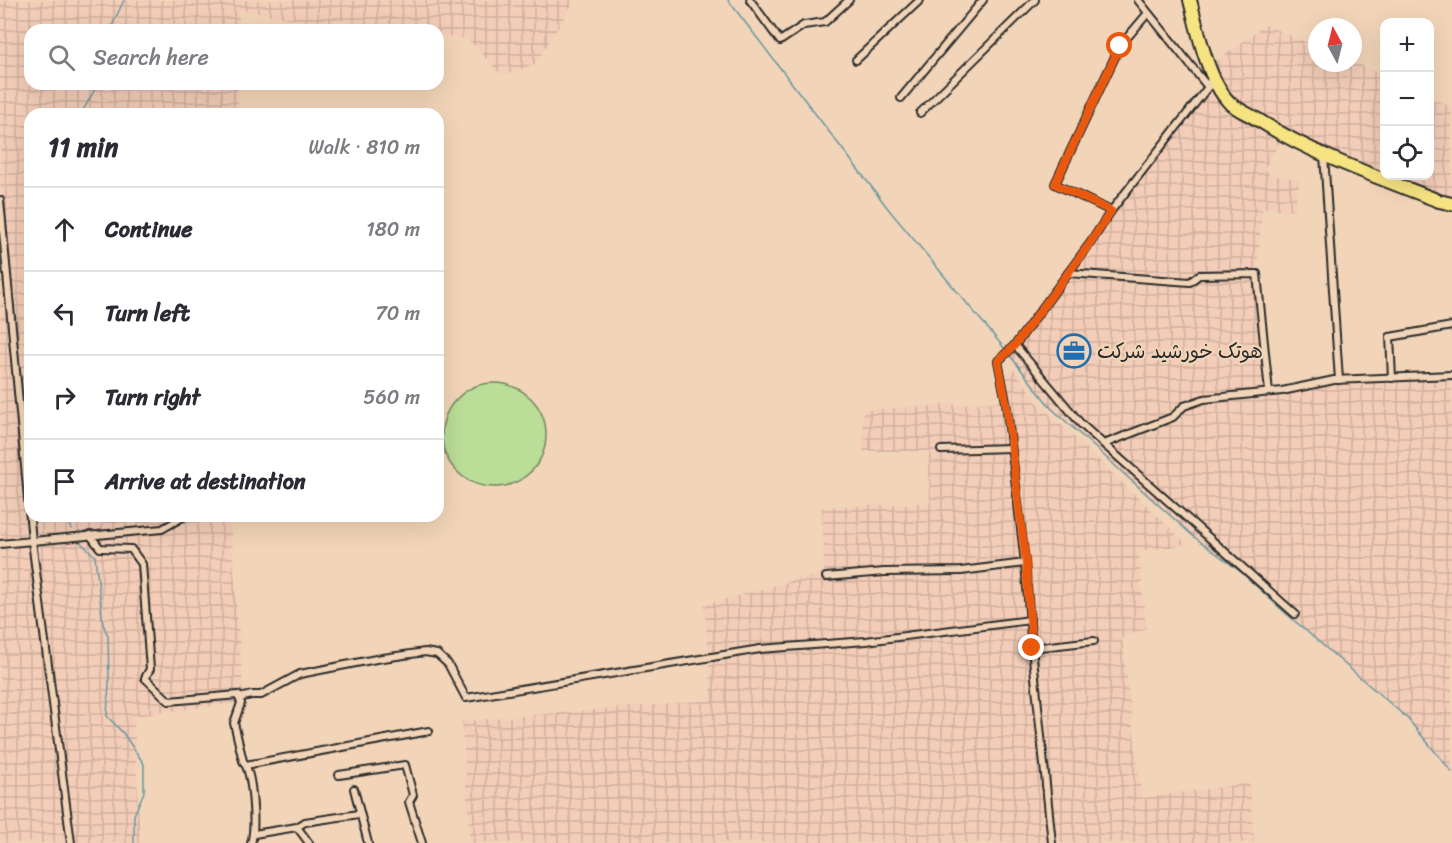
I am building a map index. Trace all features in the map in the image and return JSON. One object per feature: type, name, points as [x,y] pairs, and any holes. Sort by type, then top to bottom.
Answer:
[{"type":"highway","points":[[1190,0],[1202,45],[1213,73],[1229,102],[1284,136],[1324,156],[1452,204]]},
{"type":"street","points":[[750,0],[780,41],[804,25],[825,22],[849,0]]},
{"type":"street","points":[[856,60],[921,0]]},
{"type":"street","points":[[901,98],[983,0]]},
{"type":"street","points":[[920,113],[1035,0]]},
{"type":"street","points":[[1138,0],[1208,87]]},
{"type":"street","points":[[1111,211],[1055,184],[1120,46],[1148,13]]},
{"type":"street","points":[[1052,843],[1032,648],[1026,563],[1005,395],[998,361],[1015,345],[1111,211],[1208,87],[1213,73]]},
{"type":"street","points":[[1324,156],[1339,380]]},
{"type":"street","points":[[0,200],[24,456]]},
{"type":"street","points":[[1068,273],[1190,282],[1199,275],[1257,274],[1269,392]]},
{"type":"street","points":[[1392,378],[1390,337],[1452,326]]},
{"type":"street","points":[[1015,345],[1081,424],[1295,614]]},
{"type":"street","points":[[1104,444],[1173,417],[1184,406],[1204,399],[1269,392],[1339,380],[1452,375]]},
{"type":"street","points":[[941,450],[1011,447]]},
{"type":"street","points":[[30,522],[71,843]]},
{"type":"street","points":[[0,544],[162,529],[174,522]]},
{"type":"street","points":[[90,535],[100,548],[130,549],[142,564],[150,669],[145,678],[169,701],[238,695],[241,703],[234,723],[251,790],[254,834],[251,843]]},
{"type":"street","points":[[826,577],[884,572],[961,571],[1026,563]]},
{"type":"street","points":[[239,698],[261,695],[300,674],[425,652],[437,654],[448,664],[466,698],[760,649],[866,641],[1030,620]]},
{"type":"street","points":[[1032,648],[1094,641]]},
{"type":"street","points":[[246,765],[429,731]]},
{"type":"street","points":[[339,775],[405,765],[413,795],[409,801],[422,843]]},
{"type":"street","points":[[354,789],[368,843]]},
{"type":"street","points":[[254,834],[297,827],[305,822],[359,814]]},
{"type":"street","points":[[297,827],[309,843]]},
{"type":"shaded area","points":[[0,0],[575,0],[535,64],[502,76],[468,39],[444,36],[444,24],[363,24],[335,20],[334,24],[322,24],[239,10],[239,24],[24,24],[24,90],[238,90],[237,108],[24,108],[24,522],[230,522],[244,702],[134,716],[140,843],[0,843]]},
{"type":"shaded area","points":[[1265,25],[1308,43],[1308,72],[1362,72],[1362,66],[1380,73],[1380,175],[1283,136],[1264,169],[1269,171],[1269,175],[1300,179],[1294,210],[1262,208],[1257,274],[1270,392],[1334,380],[1452,375],[1452,772],[1407,718],[1241,572],[1193,536],[1051,408],[1008,353],[1208,87],[1210,66]]},
{"type":"shaded area","points":[[1434,100],[1452,107],[1452,204],[1392,180],[1434,180]]},
{"type":"shaded area","points":[[1015,370],[1037,402],[1187,544],[1139,552],[1146,629],[1122,638],[1142,798],[1250,783],[1254,843],[470,843],[462,721],[712,700],[704,605],[824,572],[822,507],[930,503],[928,451],[863,451],[863,410],[1010,401],[1006,374]]},
{"type":"green space","points":[[484,384],[504,384],[523,392],[537,406],[545,425],[545,445],[537,464],[523,478],[504,486],[484,486],[465,478],[451,464],[444,448],[444,422],[451,406],[465,392]]},
{"type":"waterway","points":[[113,24],[124,0]]},
{"type":"waterway","points":[[728,0],[890,211],[1005,349]]},
{"type":"waterway","points":[[84,108],[95,90]]},
{"type":"waterway","points":[[1008,353],[1051,408],[1193,536],[1241,572],[1407,718],[1452,772]]},
{"type":"waterway","points":[[69,522],[72,529]]},
{"type":"waterway","points":[[79,541],[95,556],[103,624],[108,636],[107,716],[123,733],[144,764],[144,792],[134,815],[134,843]]},
{"type":"place","name":"هوتک خورشید شرکت","points":[[1074,351]]},
{"type":"route","points":[[1032,648],[1026,563],[1006,402],[998,361],[1015,345],[1111,211],[1055,184],[1120,46]]}]
